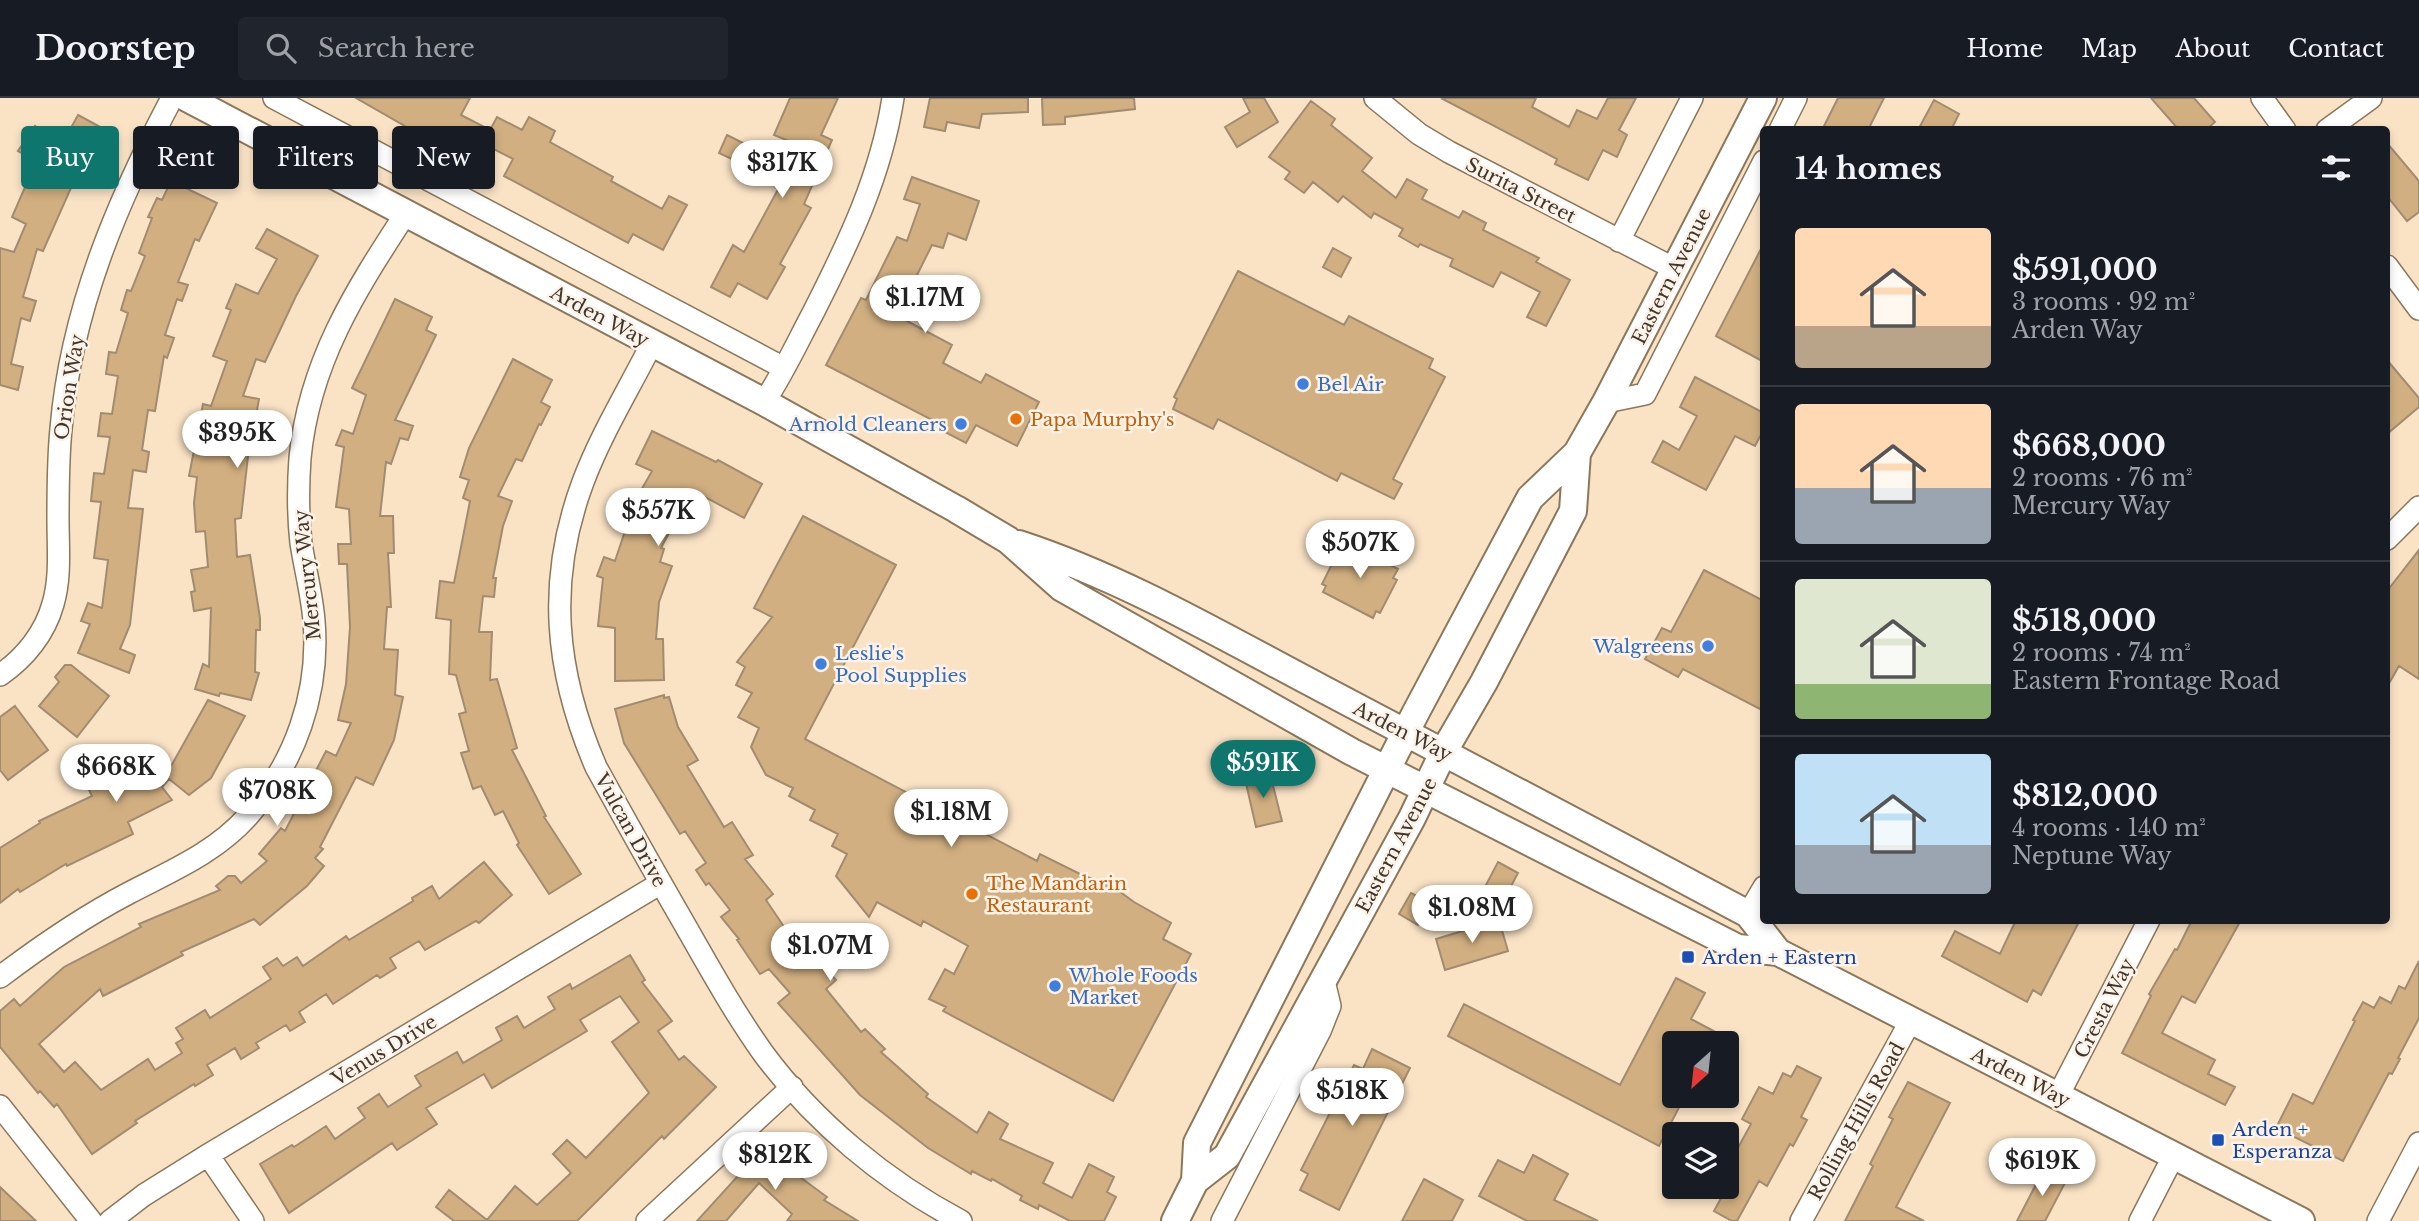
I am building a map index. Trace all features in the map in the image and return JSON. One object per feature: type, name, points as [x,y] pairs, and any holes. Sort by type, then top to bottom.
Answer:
[{"type":"main road","name":"Arden Way","points":[[187,98],[764,402],[956,509],[1008,540],[1062,588],[1352,751],[1738,948],[1778,952],[2301,1221]]},
{"type":"main road","name":"Eastern Avenue","points":[[1175,1221],[1195,1181],[1197,1143],[1406,732],[1530,498],[1577,453],[1606,402],[1763,98]]},
{"type":"main road","name":"Eastern Avenue","points":[[1195,1181],[1227,1156],[1324,981],[1444,751],[1484,682],[1573,512],[1577,453]]},
{"type":"main road","name":"Arden Way","points":[[1008,540],[1069,561],[1134,589],[1444,751],[1748,914],[1778,952]]},
{"type":"street","name":"Orion Way","points":[[0,675],[31,647],[53,605],[59,574],[58,481],[61,427],[80,321],[113,218],[135,168],[172,98]]},
{"type":"street","points":[[274,98],[785,368]]},
{"type":"street","points":[[764,402],[785,368],[863,211],[881,156],[893,98]]},
{"type":"street","name":"Surita Street","points":[[1375,98],[1419,134],[1448,152],[1675,269]]},
{"type":"street","points":[[1619,241],[1692,98]]},
{"type":"street","points":[[1782,126],[1796,98]]},
{"type":"street","points":[[2262,98],[2282,126]]},
{"type":"street","points":[[2332,126],[2371,98]]},
{"type":"street","points":[[1606,402],[1645,394],[1760,170]]},
{"type":"street","name":"Mercury Way","points":[[0,977],[83,919],[208,851],[248,816],[279,773],[302,725],[311,691],[315,655],[314,620],[301,542],[299,500],[300,458],[307,418],[317,377],[331,338],[350,301],[406,213]]},
{"type":"street","points":[[2390,270],[2419,309]]},
{"type":"street","name":"Vulcan Drive","points":[[652,344],[583,482],[567,535],[561,571],[559,626],[566,681],[581,734],[596,767],[728,1001],[764,1054],[792,1087],[845,1140],[895,1180],[961,1221]]},
{"type":"street","points":[[2390,536],[2419,507]]},
{"type":"street","name":"Venus Drive","points":[[110,1221],[144,1195],[208,1155],[661,883]]},
{"type":"street","points":[[1748,914],[1760,894]]},
{"type":"street","name":"Cresta Way","points":[[2058,1096],[2147,924]]},
{"type":"street","points":[[1223,1221],[1320,1031],[1330,1006],[1324,981]]},
{"type":"street","name":"Rolling Hills Road","points":[[1801,1221],[1911,1020]]},
{"type":"street","points":[[647,1221],[792,1087]]},
{"type":"street","points":[[0,1106],[91,1221]]},
{"type":"street","points":[[2378,1221],[2419,1143]]},
{"type":"street","points":[[208,1155],[253,1221]]},
{"type":"street","points":[[2140,1221],[2174,1155]]},
{"type":"building","points":[[356,98],[470,98],[461,115],[482,126],[405,126]]},
{"type":"building","points":[[790,98],[838,98],[821,135],[832,140],[804,204],[811,208],[780,264],[785,267],[767,299],[738,283],[730,297],[711,287],[733,245],[744,252],[781,184],[772,180],[789,141],[774,135]]},
{"type":"building","points":[[930,98],[1028,98],[1028,112],[982,114],[979,128],[947,122],[945,131],[924,127]]},
{"type":"building","points":[[1042,98],[1134,98],[1135,109],[1065,117],[1065,124],[1043,125]]},
{"type":"building","points":[[1243,98],[1264,98],[1278,122],[1237,147],[1225,127],[1250,112]]},
{"type":"building","points":[[1441,98],[1536,98],[1532,107],[1569,127],[1577,110],[1597,119],[1608,98],[1636,98],[1619,130],[1627,135],[1617,157],[1603,150],[1588,180],[1555,164],[1557,159]]},
{"type":"building","points":[[1838,98],[1884,98],[1870,126],[1824,126]]},
{"type":"building","points":[[2151,98],[2194,98],[2215,122],[2210,126],[2176,126]]},
{"type":"building","points":[[1934,100],[1959,114],[1953,126],[1920,126]]},
{"type":"building","points":[[1311,101],[1335,119],[1331,125],[1372,158],[1362,171],[1396,198],[1407,179],[1427,190],[1422,199],[1459,218],[1463,211],[1486,223],[1483,230],[1539,258],[1536,262],[1570,280],[1546,326],[1527,317],[1540,292],[1501,272],[1493,287],[1450,266],[1453,259],[1420,244],[1418,247],[1399,236],[1403,229],[1374,213],[1371,218],[1343,196],[1338,202],[1313,182],[1304,193],[1285,179],[1290,172],[1269,157]]},
{"type":"building","points":[[78,115],[98,126],[72,126]]},
{"type":"building","points":[[497,117],[522,130],[529,117],[555,131],[550,142],[613,177],[611,181],[662,209],[669,196],[687,205],[663,250],[633,234],[628,243],[504,176],[513,159],[495,150],[495,126],[492,126]]},
{"type":"building","points":[[727,135],[747,145],[738,162],[719,153]]},
{"type":"building","points":[[2390,147],[2419,181],[2419,212],[2407,221],[2390,200]]},
{"type":"building","points":[[912,177],[979,201],[966,240],[948,233],[943,248],[932,245],[917,275],[925,279],[905,320],[952,345],[943,363],[981,383],[986,374],[1039,402],[1017,446],[976,425],[966,443],[939,429],[942,425],[826,365],[861,298],[866,300],[897,237],[907,241],[920,204],[904,199]]},
{"type":"building","points":[[24,189],[71,189],[43,251],[37,249],[23,297],[36,301],[30,321],[21,318],[11,364],[23,367],[18,390],[0,385],[0,248],[14,252],[26,224],[12,217]]},
{"type":"building","points":[[167,189],[188,189],[217,203],[199,241],[195,239],[178,282],[188,285],[182,301],[177,299],[165,335],[174,338],[167,358],[164,356],[155,411],[148,410],[142,450],[149,452],[146,472],[133,470],[128,508],[143,509],[130,625],[120,649],[135,655],[129,673],[78,653],[90,624],[81,621],[88,603],[102,608],[108,560],[94,558],[101,502],[91,501],[94,473],[104,474],[110,437],[98,436],[101,413],[112,414],[118,376],[106,374],[109,352],[116,353],[128,313],[121,310],[127,290],[131,291],[145,256],[139,253],[152,218],[148,217],[157,198],[162,200]]},
{"type":"building","points":[[267,229],[318,256],[265,362],[256,359],[243,396],[259,399],[255,421],[252,421],[241,518],[235,519],[237,557],[250,555],[260,618],[260,630],[256,630],[255,672],[259,673],[251,700],[220,693],[219,696],[195,689],[203,664],[209,667],[211,608],[194,611],[191,592],[195,591],[191,570],[208,567],[205,531],[196,532],[194,503],[197,477],[189,476],[203,404],[211,406],[227,361],[213,356],[231,310],[226,308],[236,284],[258,294],[277,259],[256,248]]},
{"type":"building","points":[[1333,248],[1351,258],[1341,277],[1323,267]]},
{"type":"building","points":[[1760,251],[1760,360],[1716,336]]},
{"type":"building","points":[[1238,271],[1344,325],[1349,316],[1433,359],[1429,368],[1445,377],[1393,479],[1402,484],[1394,499],[1341,473],[1337,481],[1218,419],[1213,429],[1173,409],[1177,399],[1174,397]]},
{"type":"building","points":[[395,299],[432,317],[426,330],[436,335],[395,420],[413,426],[408,440],[400,438],[391,464],[386,462],[380,516],[393,516],[394,553],[388,553],[391,607],[387,607],[384,649],[398,650],[395,695],[403,697],[394,740],[373,785],[356,777],[320,847],[323,849],[315,858],[324,866],[307,886],[260,925],[254,919],[181,952],[183,955],[103,996],[100,989],[39,1044],[64,1072],[75,1062],[101,1090],[148,1059],[155,1070],[182,1053],[176,1043],[183,1039],[176,1028],[205,1010],[210,1018],[271,979],[263,967],[277,958],[283,966],[297,957],[303,966],[346,936],[349,940],[413,901],[412,898],[432,886],[439,899],[484,862],[512,895],[479,923],[476,921],[425,950],[419,941],[390,958],[396,968],[380,978],[377,975],[333,1004],[326,994],[299,1012],[305,1022],[290,1031],[286,1025],[256,1043],[259,1048],[241,1059],[235,1048],[207,1065],[213,1075],[135,1121],[137,1123],[92,1154],[57,1104],[54,1107],[40,1091],[38,1093],[0,1047],[0,1011],[14,999],[20,1006],[64,967],[141,927],[139,924],[220,890],[216,886],[228,876],[235,876],[241,883],[267,861],[259,854],[281,828],[285,831],[326,751],[336,756],[351,723],[338,720],[346,684],[350,627],[347,564],[339,564],[338,544],[351,544],[349,509],[336,507],[344,447],[336,445],[342,430],[353,434],[366,395],[352,388]]},
{"type":"building","points":[[513,359],[552,380],[541,402],[550,407],[522,461],[516,459],[498,496],[512,501],[503,526],[493,578],[496,578],[494,597],[483,596],[479,632],[492,632],[490,680],[497,679],[517,748],[512,750],[546,816],[544,817],[581,874],[549,894],[517,845],[519,843],[503,811],[495,815],[481,786],[473,789],[461,753],[469,751],[459,714],[466,712],[456,675],[449,674],[451,620],[436,618],[440,581],[454,583],[470,501],[463,498],[469,480],[460,477],[469,448]]},
{"type":"building","points":[[2390,364],[2419,398],[2419,407],[2390,431]]},
{"type":"building","points":[[1695,377],[1760,411],[1760,437],[1755,446],[1735,436],[1706,490],[1652,462],[1663,441],[1679,450],[1697,416],[1680,407]]},
{"type":"building","points":[[652,431],[716,462],[718,460],[762,484],[744,518],[692,490],[661,548],[664,549],[660,562],[672,566],[659,602],[656,639],[663,639],[664,680],[615,681],[615,628],[598,626],[603,578],[597,576],[604,557],[615,561],[626,528],[610,520],[620,502],[631,508],[652,471],[636,464]]},
{"type":"building","points":[[803,516],[896,565],[805,739],[1037,861],[1040,854],[1082,875],[1112,886],[1171,923],[1163,939],[1191,954],[1113,1101],[943,1011],[946,1007],[929,999],[945,969],[954,974],[968,946],[923,921],[921,926],[877,902],[869,917],[836,876],[847,854],[832,846],[838,834],[810,820],[815,810],[789,796],[793,788],[766,775],[751,747],[759,728],[738,717],[752,693],[736,685],[745,667],[737,662],[772,617],[754,608]]},
{"type":"building","points":[[1347,543],[1398,569],[1393,578],[1397,580],[1380,613],[1376,611],[1373,618],[1323,592],[1326,586],[1322,584],[1342,544]]},
{"type":"building","points":[[2419,550],[2419,679],[2399,666],[2390,682],[2390,587]]},
{"type":"building","name":"Walgreens","points":[[1704,570],[1760,599],[1760,709],[1683,669],[1678,677],[1645,659],[1662,628],[1671,632]]},
{"type":"building","points":[[65,665],[71,665],[109,696],[77,737],[39,706],[59,682],[55,677]]},
{"type":"building","points":[[664,695],[664,698],[669,697],[678,727],[698,760],[687,766],[724,827],[732,822],[753,855],[745,859],[773,894],[766,900],[803,955],[809,950],[836,980],[826,989],[861,1032],[865,1029],[885,1049],[881,1052],[928,1094],[926,1097],[977,1133],[989,1112],[1008,1124],[1000,1139],[1053,1163],[1043,1183],[1072,1198],[1089,1164],[1114,1177],[1107,1192],[1116,1197],[1104,1221],[1070,1221],[1039,1205],[1038,1209],[1020,1200],[1022,1196],[992,1179],[991,1181],[972,1171],[971,1174],[928,1148],[860,1095],[778,1003],[790,993],[769,969],[760,974],[737,940],[739,939],[721,917],[730,910],[696,870],[706,863],[685,831],[680,834],[624,743],[615,709]]},
{"type":"building","points":[[208,700],[245,716],[211,778],[189,795],[169,779],[162,787],[172,800],[128,822],[133,834],[67,866],[66,864],[20,892],[18,889],[0,903],[0,848],[40,823],[39,821],[92,796],[87,786],[106,777],[104,773],[125,763],[131,774],[158,752],[170,768]]},
{"type":"building","points":[[15,706],[48,750],[8,780],[0,770],[0,717]]},
{"type":"building","points":[[1270,774],[1282,821],[1256,827],[1245,779]]},
{"type":"building","points":[[1498,862],[1518,873],[1496,915],[1476,904]]},
{"type":"building","points":[[1411,893],[1430,903],[1418,925],[1399,914]]},
{"type":"building","points":[[1499,920],[1508,951],[1445,970],[1436,939]]},
{"type":"building","points":[[2014,924],[2078,924],[2041,995],[2033,990],[2027,1002],[1942,956],[1955,931],[2000,954]]},
{"type":"building","points":[[2190,924],[2239,924],[2195,1003],[2182,996],[2162,1033],[2215,1060],[2208,1074],[2235,1087],[2225,1105],[2122,1053],[2151,996],[2149,994],[2175,949],[2177,950]]},
{"type":"building","points":[[630,955],[645,980],[642,982],[672,1021],[658,1031],[679,1060],[684,1056],[716,1087],[664,1139],[662,1136],[577,1221],[454,1221],[436,1207],[449,1190],[487,1220],[515,1186],[537,1205],[571,1173],[553,1154],[567,1140],[586,1158],[649,1093],[612,1042],[639,1022],[620,996],[580,1020],[587,1031],[492,1088],[484,1074],[426,1108],[437,1124],[397,1150],[392,1143],[289,1213],[260,1164],[292,1145],[294,1147],[326,1126],[335,1139],[365,1118],[358,1108],[379,1094],[388,1107],[421,1086],[415,1076],[457,1052],[463,1063],[502,1040],[496,1028],[517,1016],[524,1028],[555,1009],[548,997],[570,984],[572,989]]},
{"type":"building","points":[[2419,961],[2419,1018],[2398,1058],[2400,1059],[2392,1074],[2389,1073],[2343,1161],[2276,1128],[2293,1094],[2313,1104],[2363,1002],[2374,1008],[2380,997],[2391,1003],[2399,986],[2405,989]]},
{"type":"building","points":[[1676,978],[1705,993],[1691,1019],[1714,1031],[1662,1031],[1662,1108],[1679,1108],[1671,1122],[1662,1122],[1662,1140],[1659,1146],[1448,1036],[1464,1004],[1620,1085]]},
{"type":"building","points":[[1372,1049],[1410,1068],[1339,1210],[1300,1190],[1308,1174],[1301,1170],[1354,1065],[1363,1069]]},
{"type":"building","points":[[1797,1066],[1821,1078],[1801,1117],[1807,1120],[1767,1186],[1759,1181],[1737,1221],[1732,1221],[1714,1211],[1720,1199],[1739,1199],[1739,1146],[1751,1124],[1742,1119],[1759,1087],[1773,1094],[1783,1073],[1791,1077]]},
{"type":"building","points":[[1908,1082],[1950,1103],[1896,1207],[1924,1221],[1845,1221],[1893,1119],[1889,1117]]},
{"type":"building","points":[[766,1145],[800,1177],[827,1197],[824,1200],[858,1221],[787,1221],[792,1214],[759,1183],[726,1221],[697,1221]]},
{"type":"building","points":[[1533,1155],[1568,1174],[1554,1200],[1598,1221],[1527,1221],[1479,1196],[1498,1160],[1524,1173]]},
{"type":"building","points":[[2044,1169],[2066,1181],[2045,1221],[2017,1221]]},
{"type":"building","points":[[1424,1179],[1463,1200],[1452,1221],[1402,1221]]},
{"type":"building","points":[[0,1187],[36,1221],[0,1221]]},
{"type":"place","name":"Bel Air","points":[[1303,384]]},
{"type":"place","name":"Papa Murphy's","points":[[1016,419]]},
{"type":"place","name":"Arnold Cleaners","points":[[961,424]]},
{"type":"place","name":"Walgreens","points":[[1708,646]]},
{"type":"place","name":"Leslie's Pool Supplies","points":[[821,664]]},
{"type":"place","name":"The Mandarin Restaurant","points":[[972,894]]},
{"type":"place","name":"Arden + Eastern","points":[[1688,957]]},
{"type":"place","name":"Whole Foods Market","points":[[1055,986]]},
{"type":"place","name":"Arden + Esperanza","points":[[2218,1140]]}]
